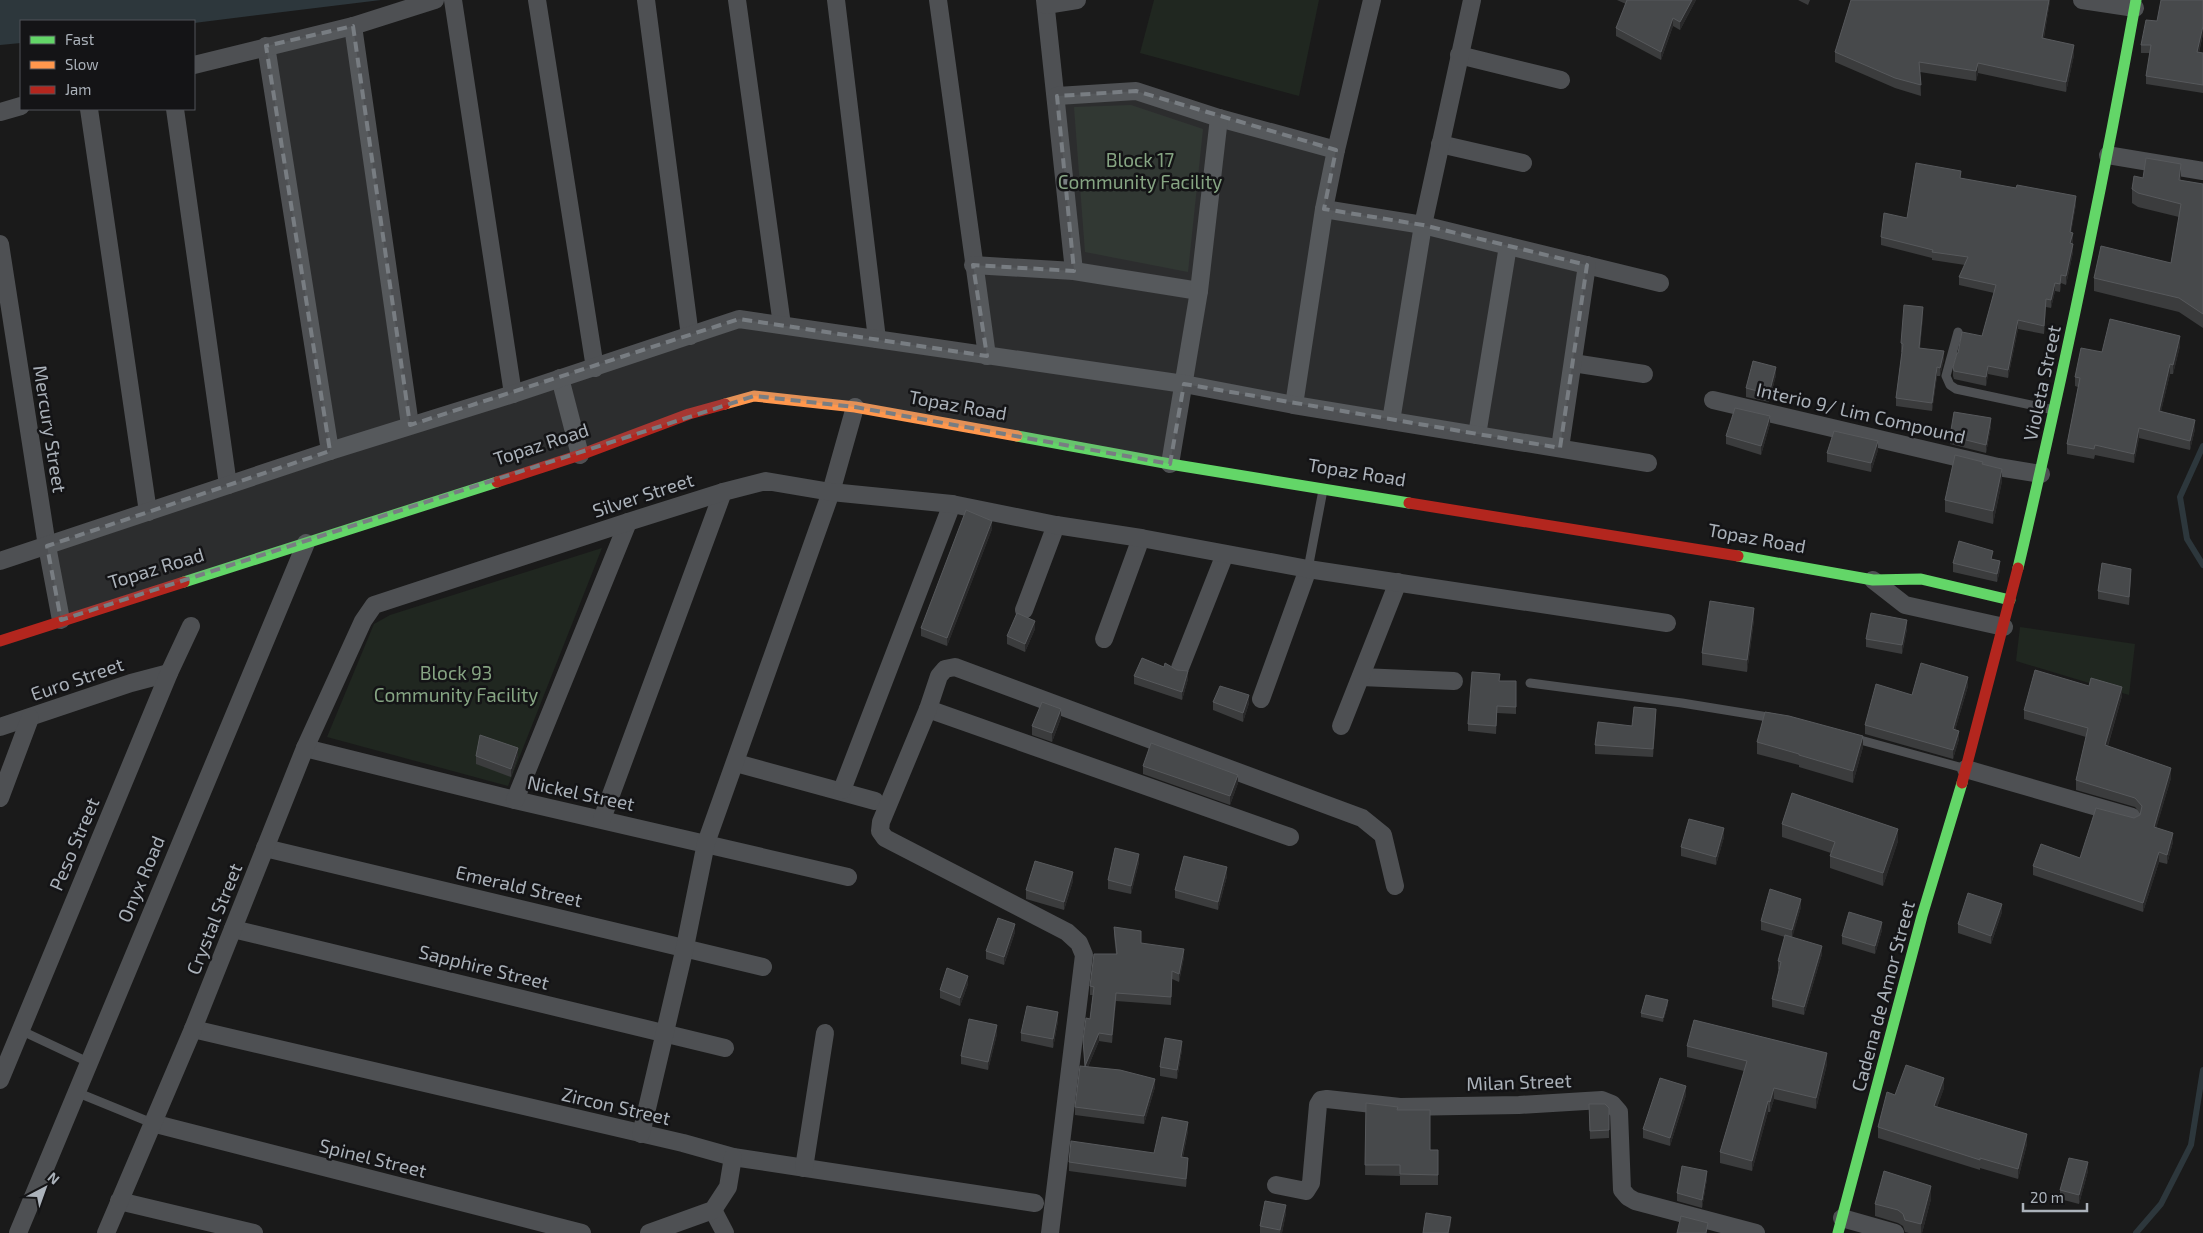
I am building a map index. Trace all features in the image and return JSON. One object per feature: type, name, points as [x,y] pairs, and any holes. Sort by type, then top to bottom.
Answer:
[{"type":"street","points":[[195,65],[353,26],[434,0]]},
{"type":"street","points":[[453,0],[513,394]]},
{"type":"street","points":[[537,0],[594,368]]},
{"type":"street","points":[[646,0],[690,336]]},
{"type":"street","points":[[737,0],[782,325]]},
{"type":"street","points":[[836,0],[877,340]]},
{"type":"street","points":[[938,0],[986,356]]},
{"type":"street","points":[[1074,270],[1046,3],[1077,0]]},
{"type":"street","points":[[1294,405],[1324,209],[1336,150],[1372,0]]},
{"type":"street","points":[[1392,421],[1423,225],[1472,0]]},
{"type":"street","points":[[2082,0],[2136,4]]},
{"type":"street","name":"Violeta Street","points":[[1966,769],[2004,628],[2041,474],[2108,155],[2136,4]]},
{"type":"street","points":[[353,26],[410,426]]},
{"type":"street","points":[[266,46],[330,451]]},
{"type":"street","points":[[1459,55],[1561,80]]},
{"type":"street","points":[[1056,96],[1136,91],[1219,118],[1336,150]]},
{"type":"street","points":[[0,112],[20,106]]},
{"type":"street","points":[[89,110],[148,512]]},
{"type":"street","points":[[175,110],[228,485]]},
{"type":"street","points":[[1170,464],[1199,291],[1219,118]]},
{"type":"street","points":[[1440,144],[1523,163]]},
{"type":"street","points":[[2108,155],[2203,171]]},
{"type":"street","points":[[1324,209],[1423,225],[1660,283]]},
{"type":"street","name":"Mercury Street","points":[[0,244],[47,546],[62,620]]},
{"type":"street","points":[[1477,435],[1508,246]]},
{"type":"street","points":[[973,265],[1074,270],[1199,291]]},
{"type":"street","points":[[1560,448],[1587,265]]},
{"type":"street","points":[[0,561],[330,451],[594,368],[739,319],[1184,384],[1294,405],[1648,462]]},
{"type":"street","points":[[1573,363],[1644,374]]},
{"type":"street","points":[[560,378],[580,455]]},
{"type":"street","name":"Topaz Road","points":[[0,641],[580,455],[689,414],[754,396],[855,407],[1170,464],[1676,545],[1872,580],[1921,579],[2010,600]]},
{"type":"street","name":"Interio 9/ Lim Compound","points":[[1713,400],[1998,467],[2041,474]]},
{"type":"street","points":[[641,1134],[685,947],[706,843],[831,492],[855,407]]},
{"type":"street","name":"Silver Street","points":[[363,621],[374,605],[628,522],[723,492],[766,481],[831,492],[952,504],[1056,525],[1141,538],[1308,569],[1667,623]]},
{"type":"street","points":[[602,819],[723,492]]},
{"type":"street","points":[[842,790],[952,504]]},
{"type":"street","points":[[515,800],[628,522]]},
{"type":"street","points":[[1024,610],[1056,525]]},
{"type":"street","points":[[1104,638],[1141,538]]},
{"type":"street","name":"Onyx Road","points":[[18,1233],[306,543]]},
{"type":"street","points":[[1180,668],[1225,554]]},
{"type":"street","points":[[1261,699],[1308,569]]},
{"type":"street","name":"Topaz Road","points":[[1872,580],[1905,605],[2004,628]]},
{"type":"street","points":[[1341,726],[1398,582]]},
{"type":"street","name":"Crystal Street","points":[[106,1233],[192,1029],[305,748],[363,621]]},
{"type":"street","name":"Peso Street","points":[[0,1080],[169,673],[191,626]]},
{"type":"street","points":[[1050,1233],[1084,956],[1079,943],[1067,932],[886,838],[880,831],[881,822],[928,709],[939,676],[945,669],[956,667],[1362,818],[1383,835],[1395,886]]},
{"type":"street","name":"Euro Street","points":[[0,727],[131,682],[169,673]]},
{"type":"street","points":[[1360,677],[1454,682]]},
{"type":"street","points":[[928,709],[1290,837]]},
{"type":"street","points":[[0,798],[30,718]]},
{"type":"street","name":"Nickel Street","points":[[305,748],[515,800],[848,877]]},
{"type":"street","points":[[736,763],[842,790],[875,801]]},
{"type":"street","points":[[1966,769],[2132,817]]},
{"type":"street","name":"Cadena de Amor Street","points":[[1840,1226],[1922,916],[1966,769]]},
{"type":"street","name":"Emerald Street","points":[[266,848],[763,966]]},
{"type":"street","name":"Sapphire Street","points":[[233,928],[725,1048]]},
{"type":"street","name":"Zircon Street","points":[[192,1029],[733,1157],[1035,1203]]},
{"type":"street","points":[[804,1168],[825,1033]]},
{"type":"street","name":"Milan Street","points":[[1276,1185],[1306,1192],[1309,1188],[1318,1106],[1321,1100],[1327,1099],[1400,1107],[1519,1105],[1602,1100],[1612,1104],[1619,1112],[1622,1190],[1628,1197],[1635,1201],[1756,1233]]},
{"type":"street","name":"Spinel Street","points":[[152,1123],[582,1233]]},
{"type":"street","points":[[649,1233],[713,1210],[728,1187],[733,1157]]},
{"type":"street","points":[[119,1201],[254,1233]]},
{"type":"street","points":[[713,1210],[725,1233]]},
{"type":"street","points":[[1840,1226],[1895,1233]]},
{"type":"lane","points":[[1958,332],[1946,376],[1950,385],[1956,389],[2055,410]]},
{"type":"lane","points":[[1308,569],[1324,488]]},
{"type":"lane","points":[[1530,683],[1682,703],[1780,719]]},
{"type":"lane","points":[[1843,735],[1966,769]]},
{"type":"lane","points":[[20,1030],[88,1062]]},
{"type":"lane","points":[[76,1092],[152,1123]]},
{"type":"highlighted area","points":[[353,26],[410,425],[739,319],[987,356],[973,265],[1074,271],[1057,96],[1136,91],[1336,150],[1324,209],[1423,225],[1587,265],[1560,448],[1184,384],[1170,464],[855,407],[754,396],[61,620],[47,546],[330,451],[266,46]]},
{"type":"green space","points":[[1154,0],[1319,0],[1299,96],[1140,53]]},
{"type":"green space","name":"Block 17 Community Facility","points":[[1131,105],[1203,129],[1188,272],[1085,252],[1074,107]]},
{"type":"green space","name":"Block 93 Community Facility","points":[[602,548],[508,786],[327,737],[374,624],[390,615]]},
{"type":"green space","points":[[2020,627],[2135,644],[2129,695],[2016,661]]},
{"type":"shaded area","points":[[0,0],[381,0],[195,23],[195,20],[20,20],[20,43],[0,45]]},
{"type":"building","points":[[1627,0],[1692,0],[1680,22],[1673,18],[1661,52],[1616,28]]},
{"type":"building","points":[[1851,0],[2049,0],[2042,38],[2074,45],[2066,82],[1978,63],[1976,71],[1919,62],[1921,85],[1895,78],[1835,52]]},
{"type":"building","points":[[2161,0],[2203,0],[2203,26],[2197,52],[2203,53],[2203,85],[2146,76],[2151,45],[2141,45],[2146,20],[2157,21]]},
{"type":"building","points":[[2146,158],[2181,164],[2179,180],[2203,184],[2203,314],[2179,298],[2094,278],[2101,246],[2171,263],[2181,204],[2138,193],[2132,189],[2134,176],[2143,178]]},
{"type":"building","points":[[1916,163],[1961,171],[1960,178],[2016,188],[2017,185],[2076,196],[2070,232],[2073,233],[2070,243],[2073,244],[2066,276],[2061,275],[2060,284],[2055,283],[2051,300],[2046,299],[2044,326],[2018,320],[2008,370],[1988,366],[1986,377],[1954,371],[1953,367],[1962,332],[1982,336],[1996,285],[1959,277],[1968,257],[1932,252],[1933,250],[1881,237],[1884,213],[1907,218]]},
{"type":"building","points":[[1904,305],[1923,307],[1919,348],[1944,351],[1940,368],[1937,367],[1932,403],[1896,398],[1903,344],[1901,343]]},
{"type":"building","points":[[2110,319],[2180,336],[2173,365],[2170,364],[2159,411],[2195,420],[2190,441],[2139,428],[2134,454],[2095,445],[2094,449],[2067,444],[2080,378],[2075,377],[2081,348],[2102,352]]},
{"type":"building","points":[[1753,361],[1776,367],[1769,394],[1746,388]]},
{"type":"building","points":[[1735,408],[1770,416],[1761,446],[1726,436]]},
{"type":"building","points":[[1954,412],[1991,418],[1986,445],[1950,436]]},
{"type":"building","points":[[1834,431],[1878,441],[1871,463],[1827,453]]},
{"type":"building","points":[[1955,455],[2002,469],[1993,511],[1945,500]]},
{"type":"building","points":[[966,510],[992,521],[947,638],[921,628]]},
{"type":"building","points":[[1959,541],[1993,551],[1991,559],[2000,561],[1997,574],[1953,563]]},
{"type":"building","points":[[2102,563],[2131,569],[2129,597],[2098,591]]},
{"type":"building","points":[[1710,601],[1754,608],[1747,660],[1702,653]]},
{"type":"building","points":[[1017,613],[1035,621],[1025,644],[1007,636]]},
{"type":"building","points":[[1871,613],[1907,620],[1902,645],[1866,639]]},
{"type":"building","points":[[1142,658],[1164,667],[1165,663],[1177,670],[1188,671],[1182,692],[1134,676]]},
{"type":"building","points":[[1921,663],[1968,677],[1953,729],[1959,731],[1953,750],[1865,725],[1876,684],[1912,695]]},
{"type":"building","points":[[2035,670],[2089,686],[2091,678],[2122,687],[2105,745],[2171,768],[2154,827],[2173,833],[2167,855],[2159,852],[2143,903],[2033,866],[2041,844],[2080,858],[2096,808],[2134,818],[2140,815],[2142,806],[2135,798],[2076,780],[2088,728],[2024,710]]},
{"type":"building","points":[[1472,672],[1500,674],[1499,681],[1516,681],[1516,707],[1497,706],[1496,726],[1468,724]]},
{"type":"building","points":[[1220,686],[1249,695],[1243,713],[1213,702]]},
{"type":"building","points":[[1042,702],[1061,709],[1052,733],[1032,726]]},
{"type":"building","points":[[1634,707],[1656,709],[1653,749],[1595,745],[1598,722],[1632,726]]},
{"type":"building","points":[[1765,712],[1789,716],[1863,736],[1853,771],[1757,742]]},
{"type":"building","points":[[480,735],[518,748],[511,769],[476,756]]},
{"type":"building","points":[[1151,743],[1238,775],[1230,796],[1143,766]]},
{"type":"building","points":[[1792,793],[1898,829],[1883,873],[1830,856],[1835,842],[1782,824]]},
{"type":"building","points":[[1689,819],[1724,828],[1716,857],[1681,847]]},
{"type":"building","points":[[1115,848],[1139,854],[1131,886],[1108,880]]},
{"type":"building","points":[[1184,856],[1227,867],[1218,902],[1175,890]]},
{"type":"building","points":[[1035,861],[1073,872],[1064,902],[1026,890]]},
{"type":"building","points":[[1770,889],[1801,899],[1792,930],[1761,921]]},
{"type":"building","points":[[1968,893],[2002,904],[1991,936],[1958,924]]},
{"type":"building","points":[[1849,912],[1882,922],[1875,946],[1842,936]]},
{"type":"building","points":[[998,918],[1015,924],[1004,957],[986,951]]},
{"type":"building","points":[[1114,927],[1141,931],[1141,943],[1184,949],[1179,974],[1172,971],[1171,997],[1116,993],[1112,1035],[1099,1033],[1085,1066],[1083,1040],[1086,1018],[1090,1019],[1094,987],[1090,986],[1094,954],[1117,954]]},
{"type":"building","points":[[1785,935],[1822,946],[1804,1007],[1772,999],[1781,962],[1778,961]]},
{"type":"building","points":[[947,968],[968,976],[960,998],[940,990]]},
{"type":"building","points":[[1646,995],[1668,1000],[1663,1018],[1641,1013]]},
{"type":"building","points":[[1027,1006],[1058,1012],[1053,1039],[1021,1033]]},
{"type":"building","points":[[969,1019],[997,1025],[988,1062],[961,1056]]},
{"type":"building","points":[[1694,1020],[1827,1053],[1816,1098],[1774,1088],[1770,1102],[1768,1101],[1752,1161],[1720,1152],[1747,1061],[1687,1046]]},
{"type":"building","points":[[1165,1038],[1182,1041],[1177,1070],[1160,1067]]},
{"type":"building","points":[[1906,1065],[1944,1078],[1934,1106],[2027,1134],[2018,1169],[1980,1158],[1980,1160],[1878,1127],[1887,1092],[1895,1095]]},
{"type":"building","points":[[1080,1066],[1120,1070],[1155,1079],[1144,1116],[1075,1107]]},
{"type":"building","points":[[1660,1078],[1686,1086],[1670,1138],[1643,1129]]},
{"type":"building","points":[[1366,1103],[1398,1107],[1397,1110],[1430,1110],[1430,1150],[1438,1150],[1438,1175],[1400,1174],[1400,1165],[1365,1165]]},
{"type":"building","points":[[1589,1104],[1605,1104],[1609,1108],[1609,1130],[1590,1131]]},
{"type":"building","points":[[1162,1117],[1188,1122],[1181,1157],[1188,1158],[1186,1179],[1069,1162],[1071,1141],[1154,1153]]},
{"type":"building","points":[[2069,1158],[2088,1162],[2079,1195],[2060,1190]]},
{"type":"building","points":[[1682,1166],[1707,1171],[1702,1200],[1677,1193]]},
{"type":"building","points":[[1884,1171],[1931,1186],[1921,1224],[1905,1220],[1903,1214],[1898,1210],[1875,1204]]},
{"type":"building","points":[[1265,1201],[1286,1205],[1280,1230],[1260,1226]]},
{"type":"building","points":[[1426,1213],[1451,1217],[1448,1233],[1423,1233]]},
{"type":"building","points":[[1681,1216],[1708,1223],[1706,1233],[1677,1233]]},
{"type":"waterway","points":[[2203,446],[2180,497],[2187,539],[2203,565]]},
{"type":"waterway","points":[[2136,1233],[2161,1204],[2191,1145],[2203,1070]]},
{"type":"traffic: fast","points":[[2018,568],[2081,285],[2136,0]]},
{"type":"traffic: fast","points":[[1017,436],[1170,464],[1409,503]]},
{"type":"traffic: fast","points":[[184,582],[497,482]]},
{"type":"traffic: fast","points":[[1738,556],[1873,580],[1921,579],[2010,600]]},
{"type":"traffic: fast","points":[[1838,1233],[1922,916],[1962,783]]},
{"type":"traffic: slow","points":[[725,404],[754,396],[855,407],[1017,436]]},
{"type":"traffic: jam","points":[[497,482],[580,455],[689,414],[725,404]]},
{"type":"traffic: jam","points":[[1409,503],[1738,556]]},
{"type":"traffic: jam","points":[[1962,783],[2018,568]]},
{"type":"traffic: jam","points":[[0,641],[184,582]]}]
